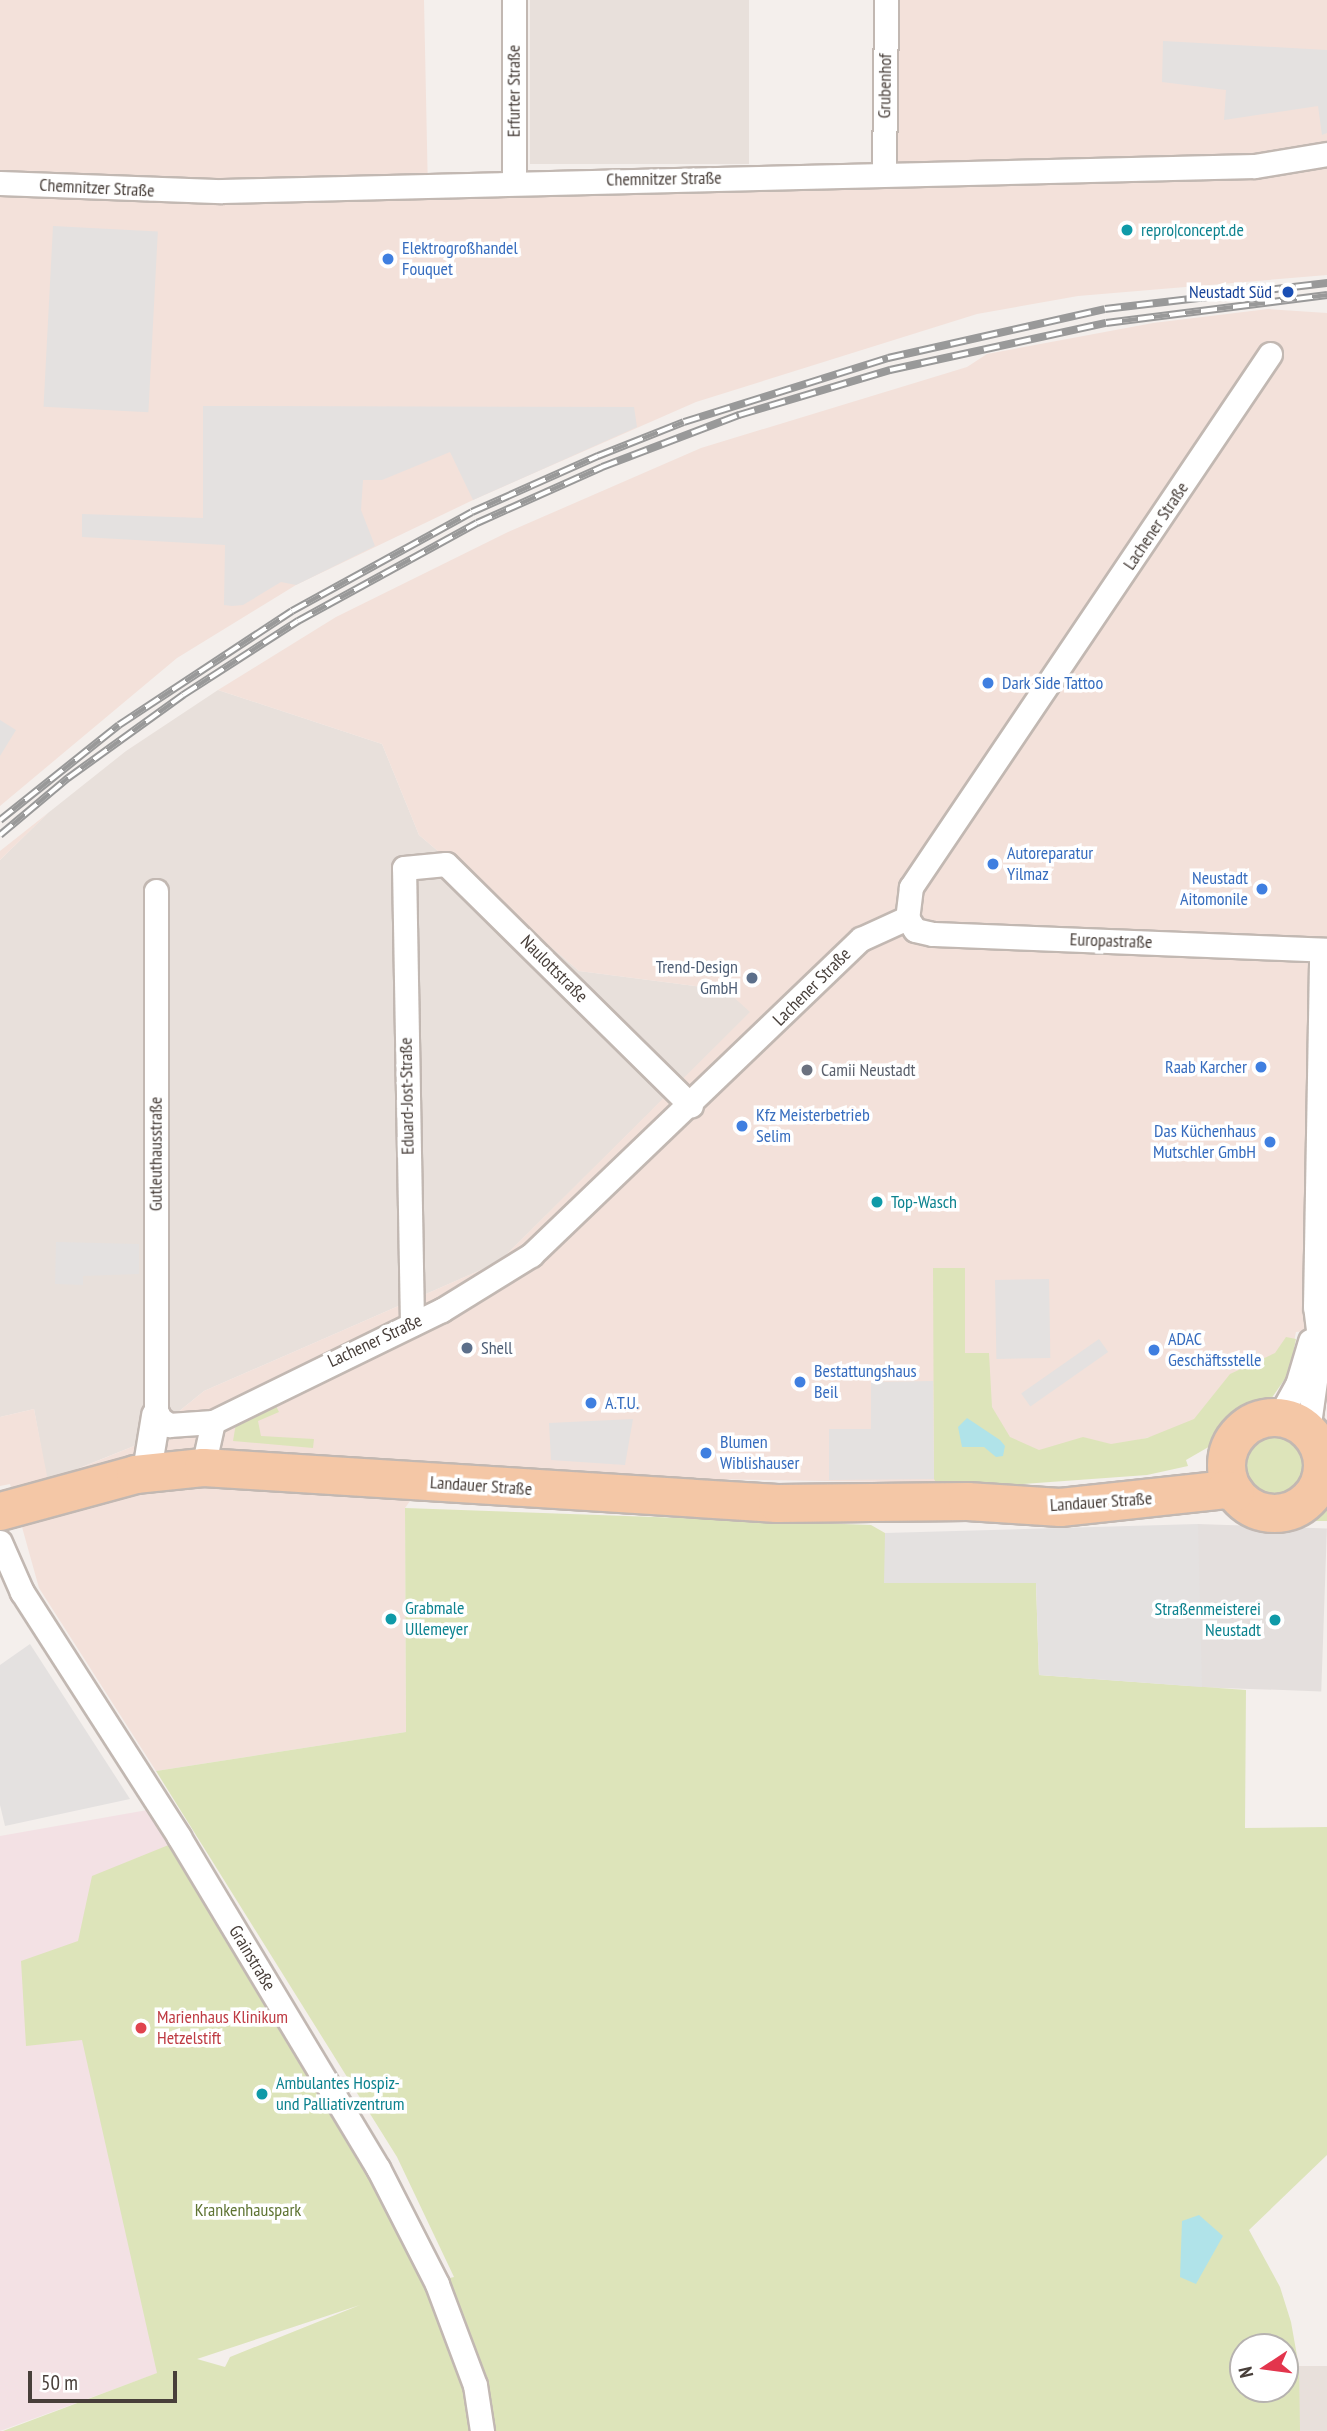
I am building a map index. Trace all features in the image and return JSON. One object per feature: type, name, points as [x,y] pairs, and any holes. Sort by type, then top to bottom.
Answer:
[{"type":"main road","points":[[1251,1423],[1294,1424],[1321,1454],[1323,1480],[1298,1507],[1277,1513],[1253,1508],[1231,1475],[1236,1438],[1251,1423]]},
{"type":"main road","name":"Landauer Straße","points":[[0,1511],[157,1470],[203,1467],[695,1500],[967,1502],[1231,1475]]},
{"type":"street","name":"Erfurter Straße","points":[[514,0],[514,181]]},
{"type":"street","name":"Grubenhof","points":[[884,173],[886,0]]},
{"type":"street","name":"Chemnitzer Straße","points":[[0,183],[188,192],[514,181],[1255,166],[1327,154]]},
{"type":"street","name":"Lachener Straße","points":[[213,1422],[478,1290],[531,1255],[691,1106],[861,939],[907,918],[911,887],[1270,354]]},
{"type":"street","name":"Naulottstraße","points":[[404,868],[446,864],[691,1106]]},
{"type":"street","name":"Eduard-Jost-Straße","points":[[404,868],[412,1324]]},
{"type":"street","name":"Gutleuthausstraße","points":[[156,891],[156,1416]]},
{"type":"street","name":"Europastraße","points":[[907,918],[915,930],[933,934],[1324,950],[1315,1307],[1294,1424]]},
{"type":"street","name":"Europastraße","points":[[1294,1424],[1320,1346],[1315,1307]]},
{"type":"street","points":[[156,1416],[169,1425],[213,1422],[203,1467]]},
{"type":"street","points":[[156,1416],[157,1470]]},
{"type":"street","name":"Grainstraße","points":[[0,1542],[22,1592],[179,1837],[378,2168],[437,2284],[475,2385],[482,2431]]},
{"type":"shaded area","points":[[0,0],[424,0],[428,193],[884,173],[886,0],[1327,0],[1327,275],[1078,296],[977,314],[696,402],[473,500],[296,585],[177,658],[0,806]]},
{"type":"shaded area","points":[[530,0],[749,0],[749,164],[530,164]]},
{"type":"shaded area","points":[[1163,41],[1327,50],[1327,133],[1322,135],[1318,106],[1224,120],[1226,90],[1162,82]]},
{"type":"shaded area","points":[[53,226],[158,231],[148,412],[44,407]]},
{"type":"shaded area","points":[[1268,309],[1327,313],[1327,1329],[1296,1332],[1292,1351],[1264,1401],[1227,1419],[954,1483],[644,1478],[436,1464],[405,1508],[406,1732],[156,1771],[39,1588],[10,1484],[0,1486],[0,1417],[34,1409],[48,1481],[139,1444],[204,1391],[499,1262],[750,1012],[726,990],[579,971],[419,835],[382,744],[218,690],[336,617],[508,532],[701,448],[967,367],[987,354],[1153,323]]},
{"type":"shaded area","points":[[203,406],[634,407],[637,427],[473,500],[450,452],[382,480],[363,480],[361,510],[375,546],[296,585],[281,582],[243,605],[232,606],[224,605],[225,545],[82,537],[82,514],[203,518]]},
{"type":"shaded area","points":[[218,690],[382,744],[419,835],[579,971],[726,990],[751,1012],[499,1262],[204,1391],[139,1444],[47,1481],[34,1409],[0,1417],[0,860],[48,813],[126,751]]},
{"type":"shaded area","points":[[0,720],[16,730],[0,756]]},
{"type":"shaded area","points":[[48,813],[0,860],[0,851]]},
{"type":"shaded area","points":[[56,1242],[139,1244],[139,1274],[83,1276],[83,1285],[55,1284]]},
{"type":"shaded area","points":[[1049,1279],[1050,1358],[996,1359],[995,1280]]},
{"type":"shaded area","points":[[1099,1339],[1108,1352],[1030,1407],[1021,1393]]},
{"type":"shaded area","points":[[933,1381],[934,1479],[829,1480],[829,1429],[871,1429],[871,1382]]},
{"type":"shaded area","points":[[633,1419],[625,1465],[551,1460],[549,1423]]},
{"type":"shaded area","points":[[1198,1524],[1327,1529],[1321,1691],[1192,1687]]},
{"type":"shaded area","points":[[1198,1524],[1202,1687],[1039,1675],[1036,1583],[884,1583],[885,1533]]},
{"type":"shaded area","points":[[30,1644],[130,1799],[5,1826],[0,1805],[0,1665]]},
{"type":"shaded area","name":"Marienhaus Klinikum Hetzelstift","points":[[153,1809],[193,1885],[196,2359],[0,2431],[0,1836]]},
{"type":"shaded area","points":[[1299,2366],[1327,2366],[1327,2431],[1299,2431]]},
{"type":"green space","points":[[933,1268],[965,1268],[965,1353],[989,1353],[992,1407],[1010,1437],[1039,1450],[1083,1437],[1111,1444],[1147,1438],[1194,1419],[1230,1374],[1275,1353],[1286,1337],[1296,1339],[1289,1373],[1271,1399],[1236,1414],[1212,1445],[1186,1460],[1188,1466],[1147,1475],[940,1490],[934,1479]]},
{"type":"green space","points":[[275,1404],[279,1412],[258,1421],[261,1436],[314,1439],[313,1448],[233,1441],[236,1423]]},
{"type":"green space","points":[[1283,1427],[1302,1437],[1310,1449],[1310,1477],[1302,1489],[1290,1497],[1269,1499],[1250,1489],[1242,1477],[1240,1456],[1250,1437],[1262,1429]]},
{"type":"green space","points":[[1327,1500],[1327,1521],[1297,1521],[1303,1511]]},
{"type":"green space","name":"Krankenhauspark","points":[[405,1508],[871,1525],[885,1533],[885,1583],[1036,1583],[1039,1675],[1246,1690],[1245,1828],[1327,1827],[1327,2155],[1249,2230],[1280,2287],[1293,2333],[1229,2333],[1229,2403],[1299,2403],[1299,2367],[1300,2431],[3,2431],[157,2373],[82,2040],[26,2046],[21,1961],[78,1941],[92,1876],[171,1844],[371,2171],[422,2284],[454,2277],[397,2157],[156,1771],[406,1732]],"holes":[[[360,2305],[230,2357],[225,2367],[197,2359]]]},
{"type":"water","points":[[967,1418],[1000,1440],[1005,1446],[1003,1456],[996,1457],[984,1447],[962,1447],[958,1427]]},
{"type":"water","points":[[1199,2215],[1223,2236],[1196,2284],[1180,2277],[1182,2221]]},
{"type":"railway","points":[[0,820],[119,725],[292,611],[472,512],[598,456],[684,422],[888,358],[1105,309],[1327,283]]},
{"type":"railway","points":[[0,835],[68,778],[183,695],[298,621],[477,523],[602,467],[739,415],[890,370],[1106,323],[1327,295]]},
{"type":"place","name":"repro|concept.de","points":[[1127,230]]},
{"type":"place","name":"Elektrogroßhandel Fouquet","points":[[388,259]]},
{"type":"place","name":"Neustadt Süd","points":[[1288,292]]},
{"type":"place","name":"Dark Side Tattoo","points":[[988,683]]},
{"type":"place","name":"Autoreparatur Yilmaz","points":[[993,864]]},
{"type":"place","name":"Neustadt Aitomonile","points":[[1262,889]]},
{"type":"place","name":"Trend-Design GmbH","points":[[752,978]]},
{"type":"place","name":"Raab Karcher","points":[[1261,1067]]},
{"type":"place","name":"Camii Neustadt","points":[[807,1070]]},
{"type":"place","name":"Kfz Meisterbetrieb Selim","points":[[742,1126]]},
{"type":"place","name":"Das Küchenhaus Mutschler GmbH","points":[[1270,1142]]},
{"type":"place","name":"Top-Wasch","points":[[877,1202]]},
{"type":"place","name":"Shell","points":[[467,1348]]},
{"type":"place","name":"ADAC Geschäftsstelle","points":[[1154,1350]]},
{"type":"place","name":"Bestattungshaus Beil","points":[[800,1382]]},
{"type":"place","name":"A.T.U.","points":[[591,1403]]},
{"type":"place","name":"Blumen Wiblishauser","points":[[706,1453]]},
{"type":"place","name":"Grabmale Ullemeyer","points":[[391,1619]]},
{"type":"place","name":"Straßenmeisterei Neustadt","points":[[1275,1620]]},
{"type":"place","name":"Marienhaus Klinikum Hetzelstift","points":[[141,2028]]},
{"type":"place","name":"Ambulantes Hospiz- und Palliativzentrum","points":[[262,2094]]}]
